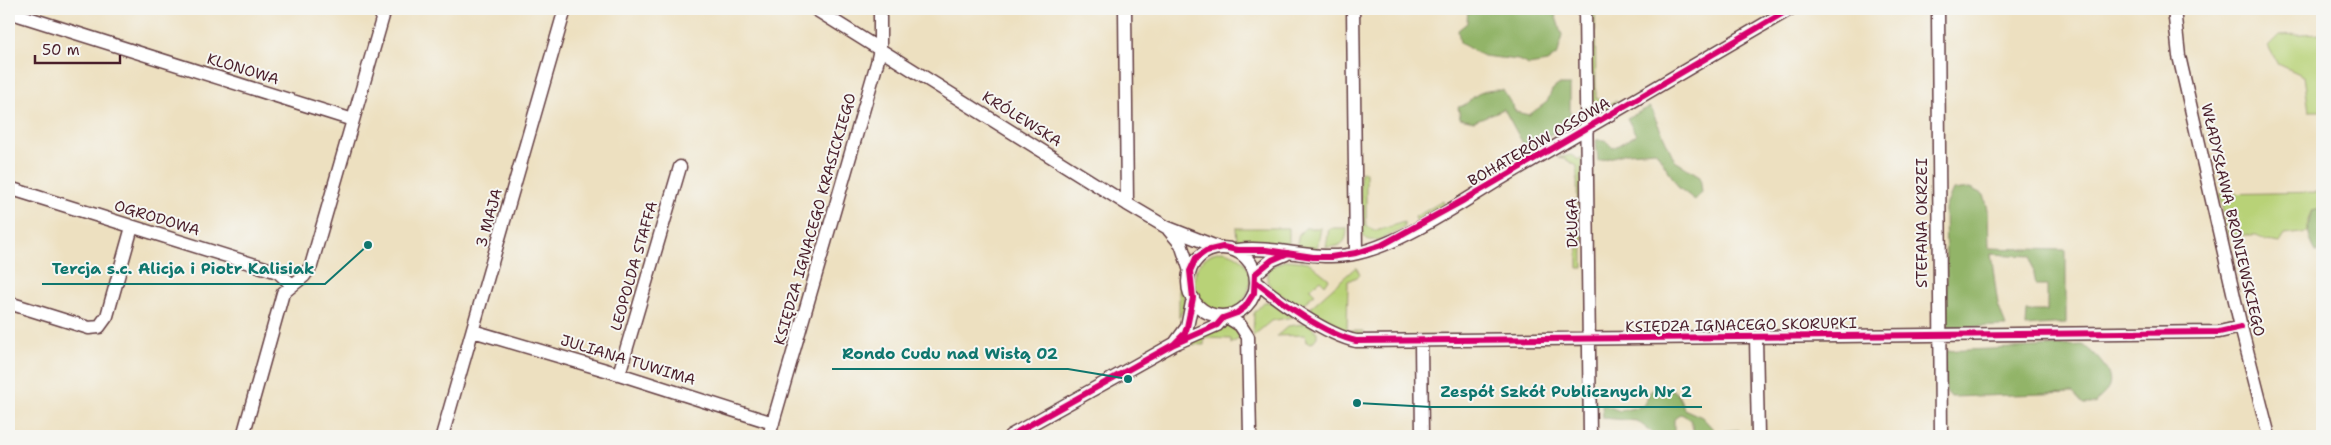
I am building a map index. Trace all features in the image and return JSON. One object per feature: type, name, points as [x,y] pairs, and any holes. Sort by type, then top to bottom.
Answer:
[{"type":"street","points":[[243,436],[283,294],[292,284],[304,276],[311,266],[385,9]]},
{"type":"street","name":"3 MAJA","points":[[442,436],[565,9]]},
{"type":"street","name":"KRÓLEWSKA","points":[[814,9],[1127,204],[1166,227],[1217,247]]},
{"type":"street","name":"KSIĘDZA IGNACEGO KRASICKIEGO","points":[[769,436],[880,49],[880,9]]},
{"type":"street","points":[[1125,9],[1127,204]]},
{"type":"street","points":[[1353,9],[1356,254]]},
{"type":"street","name":"DŁUGA","points":[[1586,9],[1590,436]]},
{"type":"street","name":"BOHATERÓW OSSOWA","points":[[1237,250],[1266,250],[1319,257],[1356,254],[1382,245],[1407,233],[1790,9]]},
{"type":"street","name":"STEFANA OKRZEI","points":[[1938,9],[1941,436]]},
{"type":"street","name":"WŁADYSŁAWA BRONIEWSKIEGO","points":[[2174,9],[2179,56],[2241,327],[2269,436]]},
{"type":"street","name":"KLONOWA","points":[[9,12],[353,120]]},
{"type":"street","name":"LEOPOLDA STAFFA","points":[[619,374],[680,167]]},
{"type":"street","name":"OGRODOWA","points":[[9,188],[278,272],[292,284]]},
{"type":"street","points":[[9,303],[89,328],[99,327],[107,316],[132,227]]},
{"type":"street","points":[[1166,227],[1181,244],[1190,271],[1193,298],[1187,327],[1174,344]]},
{"type":"street","points":[[1190,271],[1196,258],[1217,247],[1237,250],[1249,260],[1256,278]]},
{"type":"street","points":[[1251,300],[1256,278],[1272,260],[1288,253]]},
{"type":"street","name":"KSIĘDZA IGNACEGO SKORUPKI","points":[[1256,278],[1273,295],[1345,338],[1356,340],[1421,341],[2219,332],[2241,327]]},
{"type":"street","points":[[1010,436],[1174,344],[1216,324],[1225,317],[1237,313],[1251,300],[1262,295],[1273,295]]},
{"type":"street","points":[[1193,298],[1205,312],[1225,317],[1240,324],[1248,337],[1250,436]]},
{"type":"street","name":"JULIANA TUWIMA","points":[[472,331],[619,374],[773,423]]},
{"type":"street","points":[[1756,337],[1758,436]]},
{"type":"street","points":[[1421,341],[1422,436]]},
{"type":"green space","points":[[1468,9],[1546,9],[1554,11],[1562,35],[1558,54],[1547,62],[1529,65],[1518,60],[1483,56],[1460,43],[1458,30],[1467,23]]},
{"type":"green space","points":[[1590,9],[1595,9],[1596,98],[1610,104],[1616,100],[1617,102],[1616,105],[1607,110],[1597,107],[1591,97]]},
{"type":"green space","points":[[2322,33],[2322,111],[2309,111],[2304,76],[2278,64],[2268,46],[2279,35]]},
{"type":"green space","points":[[1558,85],[1570,85],[1570,123],[1526,149],[1504,109],[1474,121],[1460,118],[1458,107],[1481,93],[1496,90],[1503,90],[1516,112],[1529,115],[1547,102],[1552,90]]},
{"type":"green space","points":[[1650,107],[1675,161],[1700,176],[1702,192],[1695,200],[1679,188],[1656,151],[1627,153],[1598,161],[1596,140],[1605,140],[1613,148],[1636,135],[1627,118]]},
{"type":"green space","points":[[1571,155],[1579,160],[1582,158],[1583,268],[1578,268],[1577,166],[1565,159],[1558,158]]},
{"type":"green space","points":[[1361,172],[1366,172],[1366,226],[1376,231],[1404,222],[1404,228],[1380,239],[1369,240],[1364,237],[1361,231]]},
{"type":"green space","points":[[1970,188],[1984,195],[1988,209],[1989,248],[2066,250],[2066,323],[2026,326],[2027,311],[2047,311],[2047,285],[2036,285],[2031,256],[1991,254],[1998,305],[2006,326],[1948,327],[1945,208],[1953,190]]},
{"type":"green space","points":[[2322,192],[2322,209],[2312,211],[2308,220],[2308,232],[2285,235],[2280,243],[2265,241],[2257,235],[2228,235],[2219,194]]},
{"type":"green space","points":[[1443,201],[1445,205],[1417,222],[1415,217]]},
{"type":"green space","points":[[2322,209],[2322,252],[2316,252],[2311,242],[2309,222],[2312,211]]},
{"type":"green space","points":[[1236,228],[1289,228],[1289,247],[1237,241]]},
{"type":"green space","points":[[1305,228],[1321,228],[1317,248],[1314,250],[1296,248],[1299,234]]},
{"type":"green space","points":[[1329,228],[1347,228],[1346,237],[1342,243],[1326,247]]},
{"type":"green space","points":[[1165,232],[1183,255],[1184,307],[1179,318],[1179,257],[1176,248]]},
{"type":"green space","points":[[1222,251],[1236,255],[1244,263],[1249,273],[1250,283],[1247,294],[1241,303],[1233,309],[1222,312],[1210,310],[1202,304],[1196,295],[1194,284],[1196,273],[1201,263],[1209,255]]},
{"type":"green space","points":[[1286,260],[1308,262],[1329,279],[1325,285],[1320,280],[1310,289],[1315,294],[1300,306],[1273,290],[1267,281],[1269,268]]},
{"type":"green space","points":[[1356,267],[1360,275],[1348,281],[1347,331],[1364,331],[1364,336],[1342,333],[1310,313],[1311,307]]},
{"type":"green space","points":[[1264,302],[1273,302],[1293,317],[1271,321],[1253,336],[1254,313]]},
{"type":"green space","points":[[1305,321],[1317,332],[1317,337],[1312,343],[1306,342],[1305,335],[1277,336],[1288,326],[1303,324]]},
{"type":"green space","points":[[1229,325],[1233,326],[1241,337],[1231,344],[1231,339],[1204,338],[1204,345],[1184,344]]},
{"type":"green space","points":[[2083,345],[2098,358],[2109,376],[2110,383],[2108,389],[2095,404],[2083,404],[2073,393],[1951,397],[1945,390],[1944,351]]},
{"type":"green space","points":[[1658,385],[1676,392],[1684,409],[1702,417],[1715,431],[1739,430],[1741,436],[1695,436],[1690,419],[1681,414],[1674,419],[1674,431],[1678,436],[1653,436],[1653,433],[1637,421],[1603,418],[1602,404],[1620,411],[1643,406],[1650,392]]},
{"type":"cycle path","points":[[1174,344],[1185,333],[1187,327],[1193,298],[1190,271],[1196,258],[1206,251],[1223,247],[1237,250],[1266,250],[1313,257],[1331,257],[1356,253],[1382,245],[1464,200],[1790,9]]},
{"type":"cycle path","points":[[1010,436],[1174,344],[1217,325],[1223,318],[1237,313],[1245,307],[1254,293],[1255,274],[1272,260],[1288,253]]},
{"type":"cycle path","points":[[1256,282],[1318,325],[1344,338],[1356,341],[2219,332],[2241,327]]},
{"type":"place","name":"Tercja s.c. Alicja i Piotr Kalisiak","points":[[368,245]]},
{"type":"place","name":"Rondo Cudu nad Wisłą 02","points":[[1128,379]]},
{"type":"place","name":"Zespół Szkół Publicznych Nr 2","points":[[1357,403]]}]
